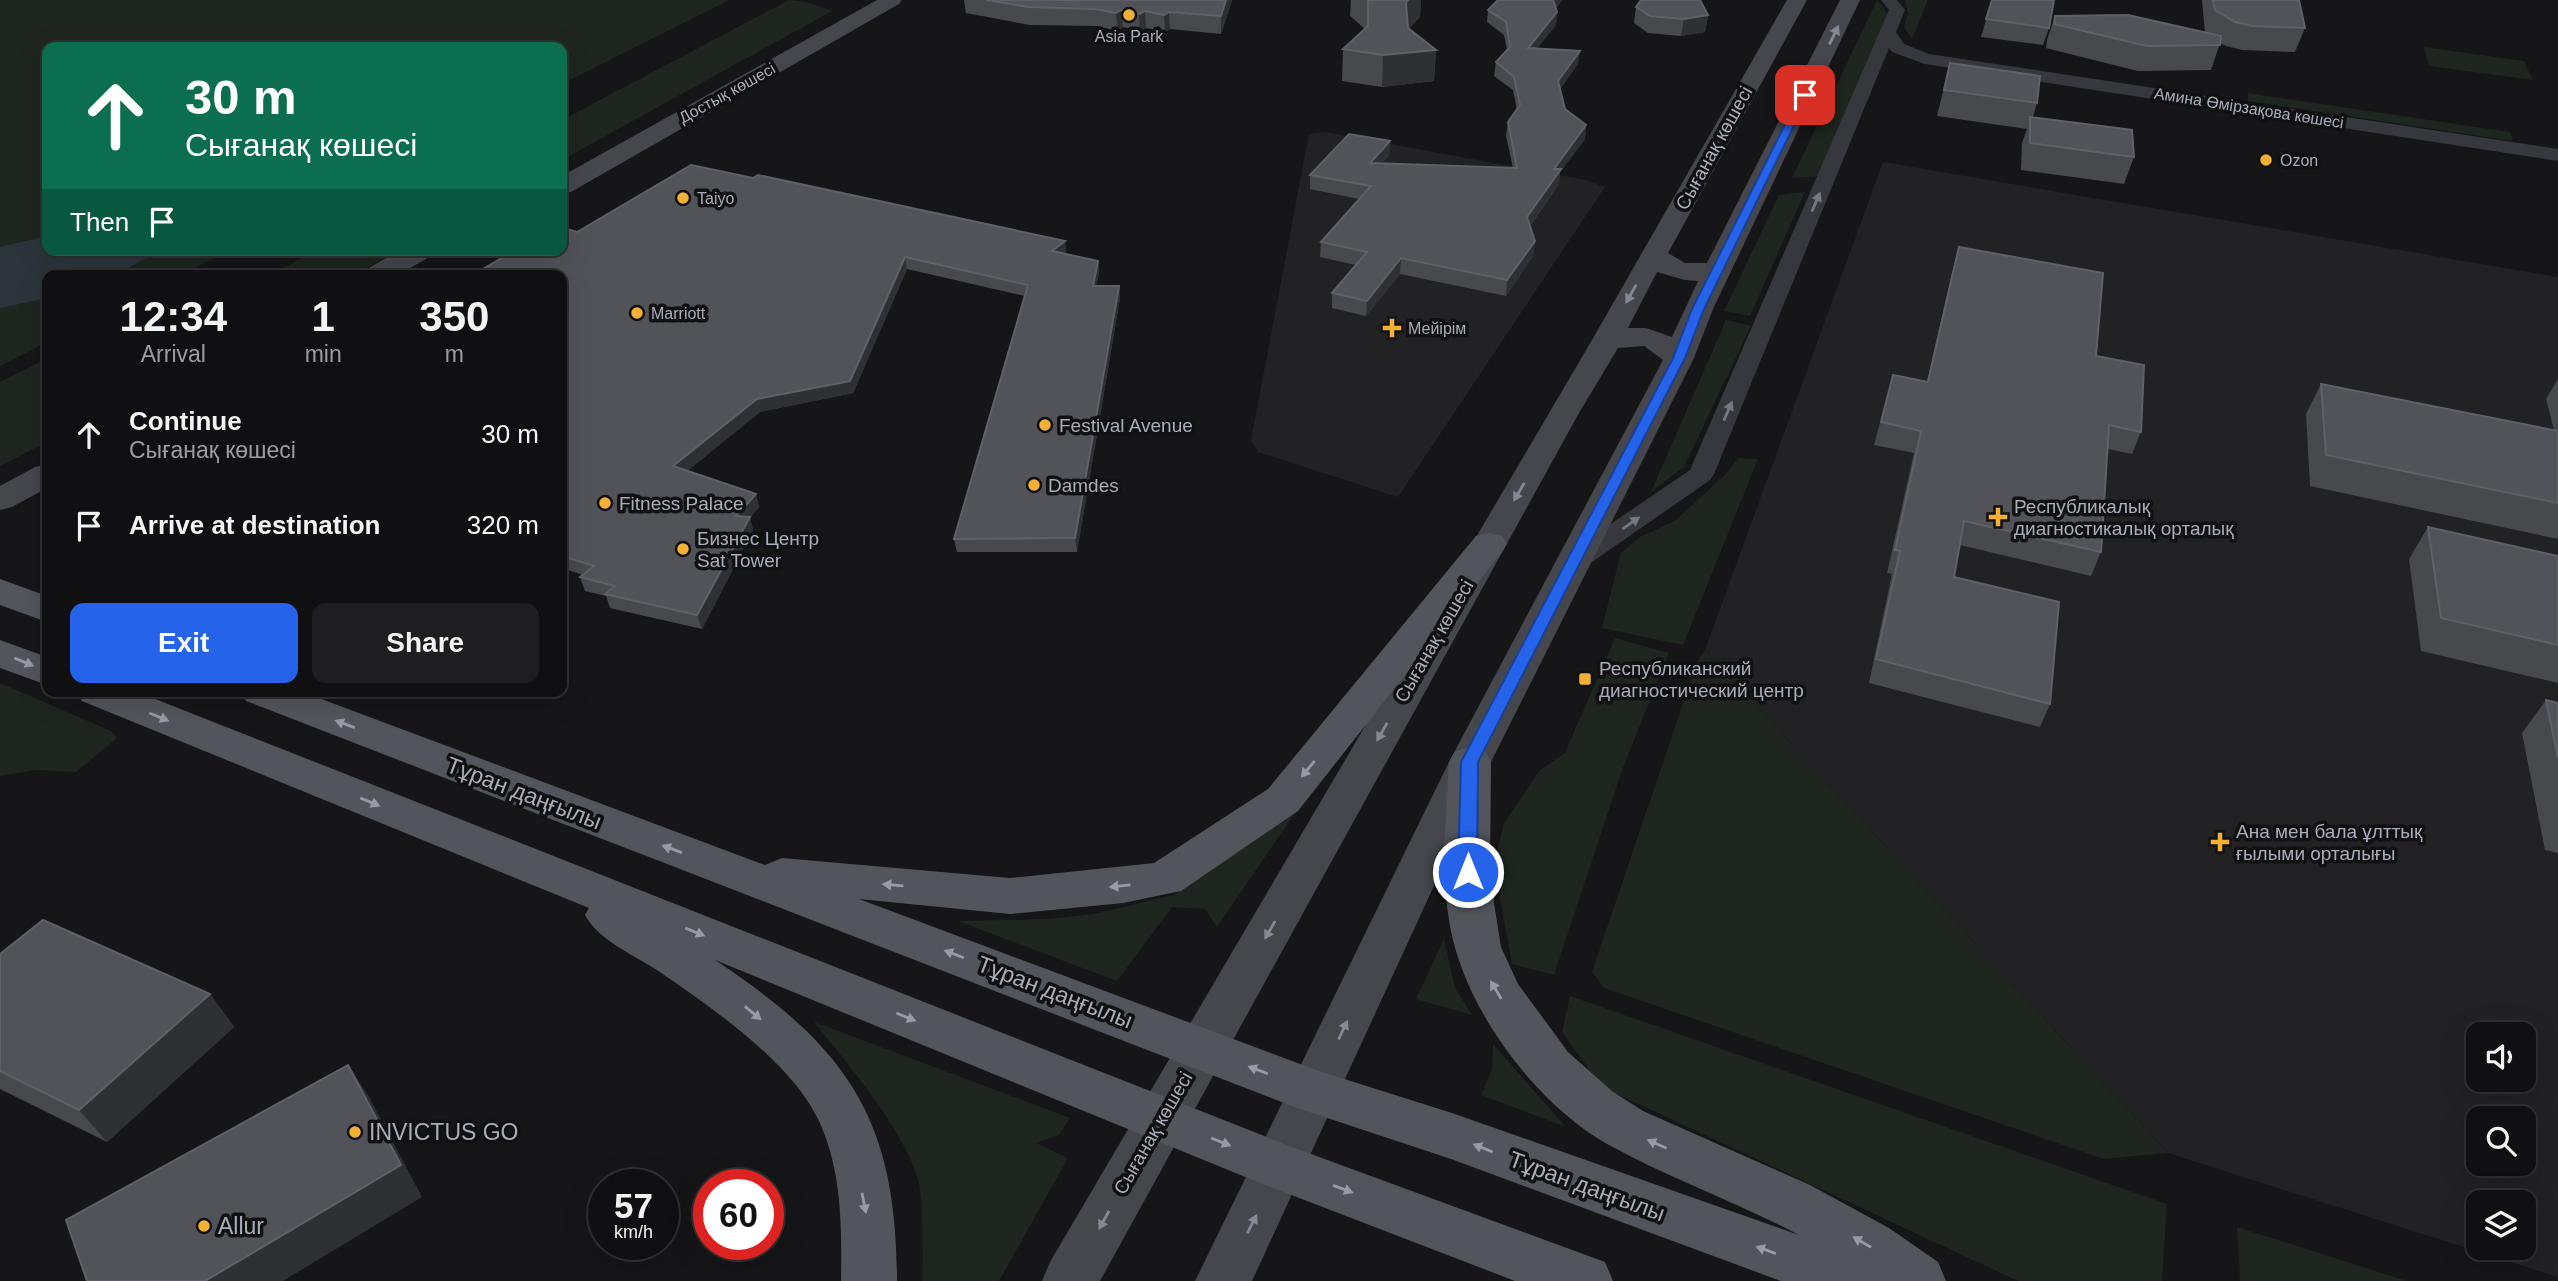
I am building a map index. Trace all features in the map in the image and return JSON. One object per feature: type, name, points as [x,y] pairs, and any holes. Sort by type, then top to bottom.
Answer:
[{"type":"main road","name":"Достық көшесі","points":[[567,169],[872,0]]},
{"type":"main road","name":"Достық көшесі","points":[[567,183],[892,0]]},
{"type":"main road","name":"Сығанақ көшесі","points":[[1070,1281],[1607,340],[1797,0]]},
{"type":"main road","points":[[1223,1281],[1470,762],[1679,358],[1698,309],[1850,0]]},
{"type":"main road","points":[[1654,255],[1673,270],[1690,273],[1720,269]]},
{"type":"main road","points":[[386,270],[410,256]]},
{"type":"main road","points":[[412,270],[436,256]]},
{"type":"main road","points":[[1607,340],[1647,337],[1663,342],[1679,358]]},
{"type":"main road","points":[[0,480],[42,458]]},
{"type":"main road","points":[[0,500],[42,477]]},
{"type":"main road","points":[[731,870],[1010,896],[1123,886],[1165,879],[1283,800],[1489,544]]},
{"type":"main road","points":[[0,592],[42,608]]},
{"type":"main road","points":[[0,653],[42,670]]},
{"type":"main road","points":[[111,697],[1279,1166],[1585,1281]]},
{"type":"main road","name":"Тұран даңғылы","points":[[276,697],[1315,1092],[1452,1136],[1854,1281]]},
{"type":"main road","points":[[1470,762],[1468,877],[1478,948],[1490,982],[1525,1037],[1548,1065],[1579,1095],[1637,1135],[1816,1215],[1876,1250],[1918,1281]]},
{"type":"main road","points":[[533,867],[722,988],[802,1059],[824,1086],[852,1137],[870,1231],[869,1281]]},
{"type":"street","points":[[1575,561],[1701,474],[1897,10],[1889,0]]},
{"type":"street","name":"Амина Өмірзақова көшесі","points":[[1888,32],[1898,48],[1933,61],[2558,155]]},
{"type":"street","name":"Амина Өмірзақова көшесі","points":[[1874,65],[1933,61]]},
{"type":"shaded area","points":[[0,0],[729,0],[567,81],[567,42],[42,42],[42,256],[218,256],[191,270],[42,270],[42,345],[0,366]]},
{"type":"shaded area","points":[[789,0],[806,2],[832,11],[567,157],[567,117]]},
{"type":"shaded area","points":[[1877,0],[1888,14],[1818,176],[1792,178]]},
{"type":"shaded area","points":[[1905,0],[1928,0],[1912,39],[1904,27],[1908,13]]},
{"type":"shaded area","points":[[2424,47],[2524,61],[2533,80],[2429,66]]},
{"type":"shaded area","points":[[2248,93],[2510,132],[2513,141],[2248,101]]},
{"type":"shaded area","name":"Мейірім","points":[[1325,132],[1586,180],[1605,187],[1398,497],[1258,452],[1251,440],[1309,134]]},
{"type":"shaded area","name":"Ана мен бала ұлттық ғылыми орталығы","points":[[1883,162],[2558,277],[2558,1277],[2505,1260],[2536,1260],[2536,1190],[2466,1190],[2466,1248],[2168,1153],[1705,650]]},
{"type":"shaded area","points":[[1805,192],[1750,316],[1724,311],[1779,195]]},
{"type":"shaded area","points":[[42,237],[42,256],[151,256],[124,270],[42,270],[42,299],[0,308],[0,247]]},
{"type":"shaded area","points":[[305,256],[388,256],[363,270],[281,270]]},
{"type":"shaded area","points":[[1726,320],[1751,326],[1684,467],[1651,492]]},
{"type":"shaded area","points":[[42,361],[42,445],[0,466],[0,382]]},
{"type":"shaded area","points":[[1738,458],[1758,459],[1683,645],[1602,628],[1621,553],[1640,537],[1676,520],[1728,472]]},
{"type":"shaded area","points":[[1615,638],[1669,653],[1622,770],[1554,975],[1512,964],[1500,898],[1496,855],[1504,823],[1540,770],[1565,753]]},
{"type":"shaded area","points":[[1705,650],[2168,1153],[2104,1159],[1604,988],[1592,972],[1697,662]]},
{"type":"shaded area","points":[[0,683],[111,731],[117,738],[76,772],[36,770],[0,776]]},
{"type":"shaded area","points":[[1295,813],[1217,927],[1205,909],[1172,907],[1117,981],[958,921],[1047,919],[1094,914],[1174,895]]},
{"type":"shaded area","points":[[1444,939],[1455,988],[1472,1015],[1416,999]]},
{"type":"shaded area","points":[[1570,996],[2167,1204],[2162,1281],[2018,1281],[1602,1087],[1562,1032]]},
{"type":"shaded area","points":[[814,1022],[1070,1118],[1059,1135],[1036,1143],[1068,1158],[999,1281],[922,1281],[921,1199],[918,1179],[910,1159],[900,1138],[873,1097]]},
{"type":"shaded area","points":[[1493,1044],[1566,1127],[1481,1095],[1492,1069]]},
{"type":"shaded area","points":[[2237,1227],[2407,1281],[2240,1281]]},
{"type":"building","points":[[986,0],[1226,0],[1221,16],[1169,12],[1164,15],[1145,11],[1139,14],[1121,10],[1116,13],[1095,9],[1028,7]]},
{"type":"building","points":[[1368,0],[1408,0],[1408,28],[1436,50],[1383,55],[1343,49],[1368,26]]},
{"type":"building","points":[[1498,0],[1553,0],[1557,12],[1528,48],[1580,51],[1558,81],[1565,109],[1586,125],[1554,169],[1561,169],[1527,217],[1535,241],[1507,280],[1401,258],[1367,301],[1332,293],[1367,252],[1321,242],[1371,186],[1310,175],[1349,134],[1390,141],[1370,163],[1517,168],[1508,122],[1520,105],[1514,77],[1496,62],[1510,47],[1506,22],[1488,10]]},
{"type":"building","points":[[1641,0],[1700,0],[1708,15],[1684,19],[1650,16],[1636,7]]},
{"type":"building","points":[[1992,0],[2054,0],[2049,28],[1986,19]]},
{"type":"building","points":[[2213,0],[2299,0],[2305,28],[2252,26],[2235,22],[2215,10]]},
{"type":"building","points":[[2128,15],[2221,36],[2220,45],[2147,46],[2054,24],[2055,16]]},
{"type":"building","points":[[1950,63],[2040,76],[2037,103],[1944,90]]},
{"type":"building","points":[[2030,117],[2132,130],[2134,157],[2030,143]]},
{"type":"building","points":[[691,165],[753,178],[758,175],[1065,241],[1052,251],[1098,261],[1093,286],[1119,286],[1075,538],[954,539],[1028,285],[905,257],[850,381],[757,399],[673,466],[756,494],[736,516],[750,517],[697,615],[605,594],[615,586],[580,577],[594,566],[567,558],[567,270],[481,270],[505,256],[567,256],[567,229],[577,232]]},
{"type":"building","name":"Республикалық диагностикалық орталық","points":[[1959,247],[2103,273],[2096,356],[2144,365],[2141,432],[2109,425],[2101,552],[1964,521],[1954,577],[2059,602],[2050,704],[1876,659],[1900,551],[1895,550],[1921,431],[1881,422],[1893,375],[1928,382]]},
{"type":"building","points":[[2321,384],[2558,431],[2558,503],[2326,455]]},
{"type":"building","points":[[2428,527],[2558,556],[2558,645],[2441,618]]},
{"type":"building","points":[[2546,700],[2558,703],[2558,758]]},
{"type":"building","points":[[43,920],[210,994],[79,1110],[0,1071],[0,954]]},
{"type":"building","points":[[348,1065],[401,1165],[205,1281],[87,1281],[66,1220]]},
{"type":"place","name":"Asia Park","points":[[1129,15]]},
{"type":"place","name":"Ozon","points":[[2266,160]]},
{"type":"place","name":"Taiyo","points":[[683,198]]},
{"type":"place","name":"Marriott","points":[[637,313]]},
{"type":"place","name":"Мейірім","points":[[1392,328]]},
{"type":"place","name":"Festival Avenue","points":[[1045,425]]},
{"type":"place","name":"Damdes","points":[[1034,485]]},
{"type":"place","name":"Fitness Palace","points":[[605,503]]},
{"type":"place","name":"Республикалық диагностикалық орталық","points":[[1998,517]]},
{"type":"place","name":"Бизнес Центр Sat Tower","points":[[683,549]]},
{"type":"place","name":"Республиканский диагностический центр","points":[[1585,679]]},
{"type":"place","name":"Ана мен бала ұлттық ғылыми орталығы","points":[[2220,842]]},
{"type":"place","name":"INVICTUS GO","points":[[355,1132]]},
{"type":"place","name":"Allur","points":[[204,1226]]},
{"type":"route","points":[[1468,872],[1470,762],[1679,358],[1698,309],[1805,95]]}]
